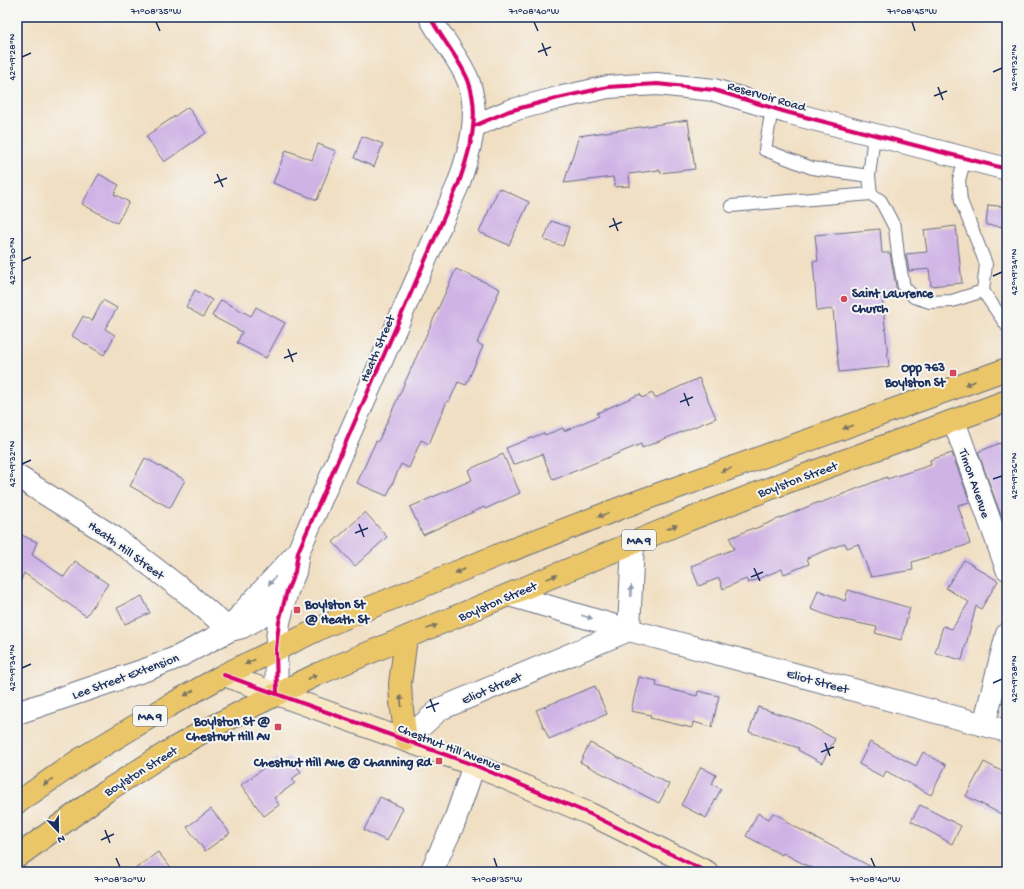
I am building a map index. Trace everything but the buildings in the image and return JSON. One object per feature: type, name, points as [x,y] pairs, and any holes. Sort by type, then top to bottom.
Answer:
[{"type":"highway","name":"MA 9","points":[[17,803],[108,742],[170,704],[276,649],[340,620],[555,533],[1007,369]]},
{"type":"highway","name":"Boylston Street","points":[[17,857],[83,807],[132,774],[189,739],[333,667],[633,543],[766,490],[1007,401]]},
{"type":"highway","points":[[406,638],[400,684],[406,740]]},
{"type":"main road","name":"Chestnut Hill Avenue","points":[[224,675],[474,765],[590,814],[707,872]]},
{"type":"street","name":"Heath Street","points":[[277,694],[276,649],[279,622],[286,591],[295,572],[298,552],[458,185],[469,154],[474,126],[474,104],[468,80],[430,17]]},
{"type":"street","name":"Reservoir Road","points":[[474,126],[509,111],[558,98],[608,87],[657,84],[714,90],[772,108],[1007,169]]},
{"type":"street","name":"Timon Avenue","points":[[954,421],[1007,569]]},
{"type":"street","name":"Heath Hill Street","points":[[17,476],[115,538],[188,594],[230,630]]},
{"type":"street","points":[[629,630],[633,543]]},
{"type":"street","name":"Lee Street Extension","points":[[230,630],[242,613],[298,552]]},
{"type":"street","name":"Lee Street Extension","points":[[17,712],[161,664],[230,630],[248,624],[263,616],[275,606],[286,591]]},
{"type":"street","name":"Eliot Street","points":[[509,595],[629,630],[1007,730]]},
{"type":"street","name":"Eliot Street","points":[[406,740],[440,709],[629,630]]},
{"type":"street","points":[[984,725],[1007,634]]},
{"type":"street","points":[[434,871],[454,823],[474,765]]},
{"type":"lane","points":[[772,108],[765,150],[812,168],[869,176]]},
{"type":"lane","points":[[871,194],[869,176],[874,135]]},
{"type":"lane","points":[[965,159],[959,180],[960,201],[986,264],[983,291],[1007,326]]},
{"type":"lane","points":[[731,206],[871,194],[881,201],[895,228],[904,287],[914,297],[930,302],[952,301],[983,291]]},
{"type":"cycle path","points":[[277,694],[276,649],[279,622],[287,591],[295,572],[298,552],[458,185],[470,146],[474,120],[474,106],[468,80],[460,64],[430,17]]},
{"type":"cycle path","points":[[474,126],[509,111],[558,98],[608,87],[657,84],[714,90],[786,112],[1007,169]]},
{"type":"cycle path","points":[[224,675],[474,765],[590,814],[707,872]]},
{"type":"place","name":"Saint Lawrence Church","points":[[844,299]]},
{"type":"place","name":"Opp 763 Boylston St","points":[[953,373]]},
{"type":"place","name":"Boylston St @ Heath St","points":[[297,610]]},
{"type":"place","name":"Boylston St @ Chestnut Hill Av","points":[[278,727]]},
{"type":"place","name":"Chestnut Hill Ave @ Channing Rd","points":[[439,761]]}]
